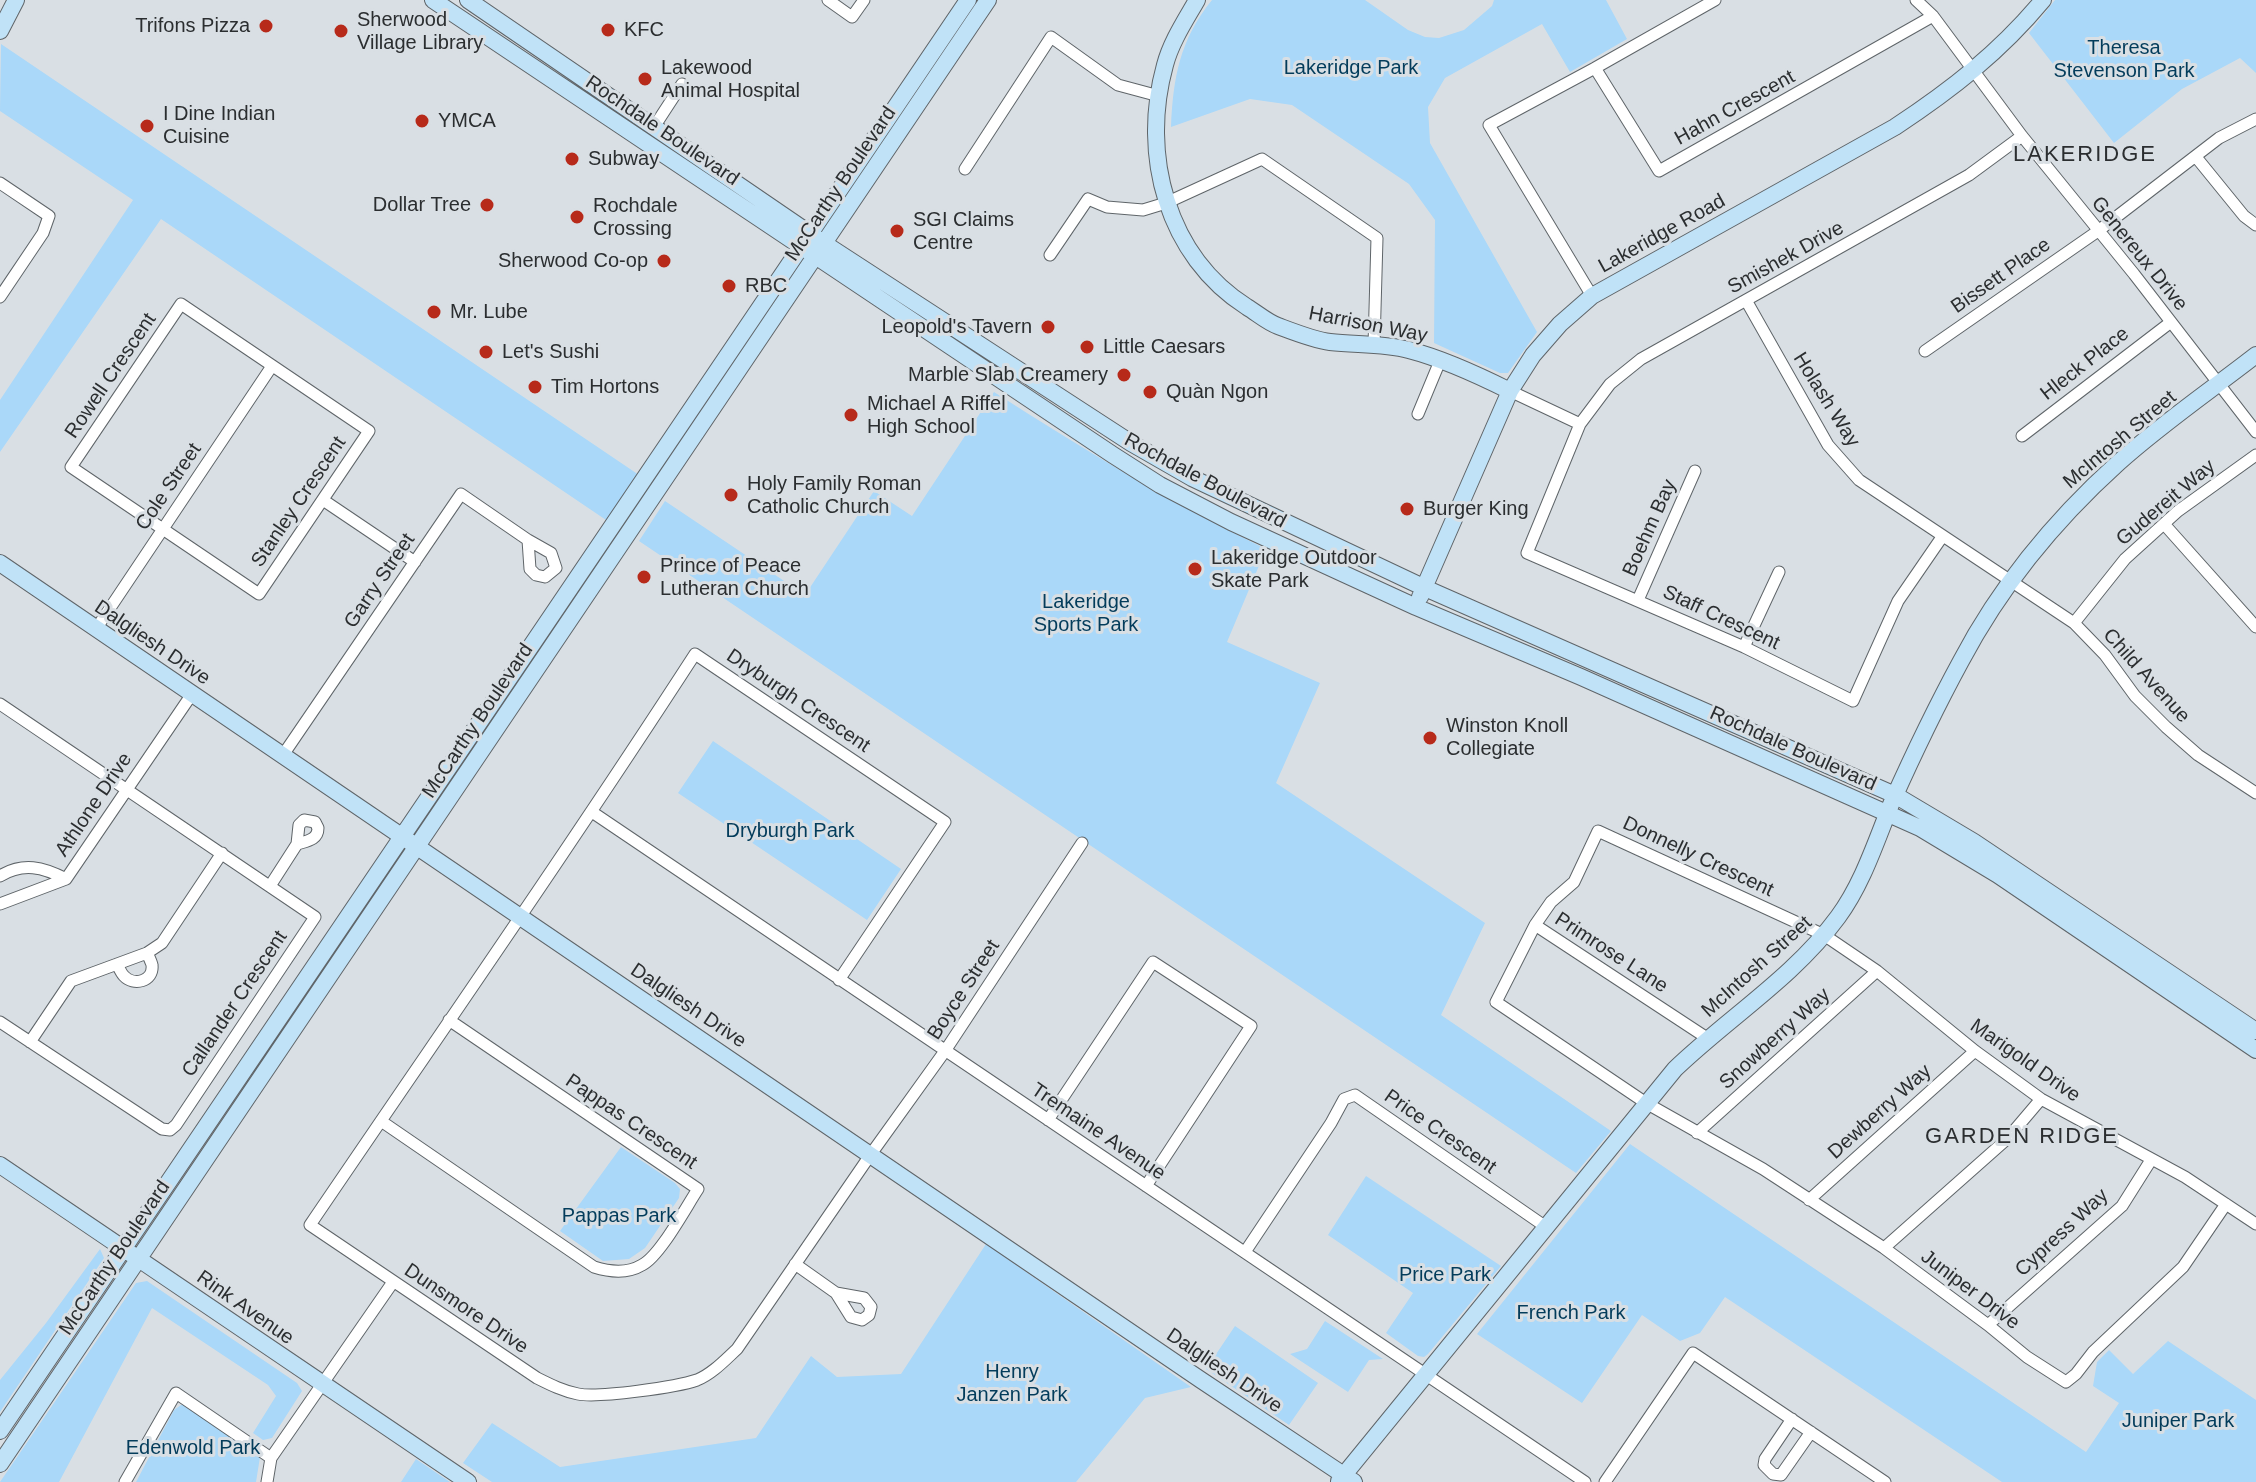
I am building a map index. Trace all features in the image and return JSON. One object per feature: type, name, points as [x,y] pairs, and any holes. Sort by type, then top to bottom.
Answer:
[{"type":"main road","points":[[0,31],[16,0]]},
{"type":"main road","name":"Rochdale Boulevard","points":[[433,0],[820,250],[1160,485],[1231,522],[1416,607],[1887,813],[1943,841],[2256,1050]]},
{"type":"main road","name":"Rochdale Boulevard","points":[[468,0],[654,127],[805,240]]},
{"type":"main road","name":"McCarthy Boulevard","points":[[0,1431],[968,0]]},
{"type":"main road","name":"McCarthy Boulevard","points":[[0,1464],[988,0]]},
{"type":"main road","name":"Harrison Way","points":[[1197,0],[1165,63],[1155,138],[1166,203],[1198,262],[1227,294],[1275,325],[1326,342],[1407,349],[1510,391]]},
{"type":"main road","name":"Lakeridge Road","points":[[1416,607],[1510,391],[1533,355],[1560,324],[1592,296],[1895,127],[1943,96],[2022,25],[2043,0]]},
{"type":"main road","name":"Rochdale Boulevard","points":[[820,250],[1155,457],[1227,496],[1425,588],[1895,795],[1974,842],[2256,1031]]},
{"type":"main road","name":"McIntosh Street","points":[[1345,1480],[1675,1069],[1707,1038],[1758,998],[1824,935],[1852,894],[1895,795],[1962,659],[2011,582],[2068,510],[2109,471],[2256,355]]},
{"type":"main road","name":"Dalgliesh Drive","points":[[0,563],[1345,1480]]},
{"type":"main road","name":"Rink Avenue","points":[[0,1165],[468,1482]]},
{"type":"street","points":[[828,0],[852,17],[864,0]]},
{"type":"street","points":[[1592,296],[1489,125],[1715,0]]},
{"type":"street","name":"Genereux Drive","points":[[1916,0],[1933,16],[2022,136],[2256,432]]},
{"type":"street","name":"Hahn Crescent","points":[[1595,68],[1659,171],[1933,16]]},
{"type":"street","points":[[965,169],[1051,37],[1118,85],[1159,96]]},
{"type":"street","points":[[654,127],[682,84]]},
{"type":"street","name":"Bissett Place","points":[[1925,351],[2098,231],[2219,138],[2256,119]]},
{"type":"street","name":"Smishek Drive","points":[[1580,424],[1610,384],[1641,359],[1969,175],[2022,136]]},
{"type":"street","points":[[2196,157],[2244,216],[2256,225]]},
{"type":"street","points":[[1050,255],[1088,199],[1107,207],[1143,210],[1166,203],[1262,159],[1377,238],[1374,345]]},
{"type":"street","points":[[0,183],[49,216],[43,233],[0,297]]},
{"type":"street","name":"Holash Way","points":[[1747,302],[1828,445],[1859,480],[2011,582]]},
{"type":"street","name":"Rowell Crescent","points":[[163,529],[71,467],[79,455],[181,304],[272,366]]},
{"type":"street","name":"Hleck Place","points":[[2022,436],[2171,322]]},
{"type":"street","points":[[1418,414],[1440,361]]},
{"type":"street","name":"Stanley Crescent","points":[[163,529],[259,594],[323,500],[369,431],[272,366]]},
{"type":"street","name":"Cole Street","points":[[96,629],[272,366]]},
{"type":"street","name":"Harrison Way","points":[[1510,391],[1580,424]]},
{"type":"street","name":"Staff Crescent","points":[[1580,424],[1527,553],[1744,647],[1853,701],[1898,601],[1942,537]]},
{"type":"street","name":"Gudereit Way","points":[[2074,623],[2125,559],[2178,511],[2256,455]]},
{"type":"street","name":"Boehm Bay","points":[[1638,600],[1695,471]]},
{"type":"street","name":"Garry Street","points":[[283,755],[461,494],[528,540]]},
{"type":"street","points":[[323,500],[415,562]]},
{"type":"street","points":[[2164,524],[2256,627]]},
{"type":"street","points":[[1744,647],[1779,572]]},
{"type":"street","name":"Child Avenue","points":[[2011,582],[2074,623],[2105,655],[2135,696],[2166,727],[2198,755],[2256,793]]},
{"type":"street","name":"Dryburgh Crescent","points":[[519,916],[592,812],[695,654],[945,822],[839,980]]},
{"type":"street","name":"Athlone Drive","points":[[0,904],[66,879],[192,694]]},
{"type":"street","name":"Callander Crescent","points":[[0,704],[315,917],[170,1130],[162,1129],[0,1022]]},
{"type":"street","name":"Tremaine Avenue","points":[[592,812],[1585,1482]]},
{"type":"street","name":"Donnelly Crescent","points":[[1646,1103],[1496,1002],[1535,925],[1551,902],[1574,882],[1598,831],[1824,935]]},
{"type":"street","name":"Boyce Street","points":[[871,1154],[945,1051],[1082,843]]},
{"type":"street","points":[[270,886],[297,844]]},
{"type":"street","points":[[30,1042],[71,981],[147,953],[162,943],[222,853]]},
{"type":"street","points":[[0,876],[10,870],[32,866],[66,879]]},
{"type":"street","name":"Dunsmore Drive","points":[[519,916],[310,1225],[393,1282],[537,1378],[562,1390],[582,1395],[601,1395],[699,1379],[722,1364],[737,1349],[871,1154]]},
{"type":"street","name":"Primrose Lane","points":[[1535,925],[1707,1038]]},
{"type":"street","name":"Marigold Drive","points":[[1824,935],[1877,971],[1975,1051],[2041,1099],[2185,1177],[2256,1224]]},
{"type":"street","points":[[117,964],[125,978],[135,982],[144,980],[151,973],[152,965],[147,953]]},
{"type":"street","points":[[1048,1120],[1153,962],[1251,1026],[1146,1186]]},
{"type":"street","name":"Snowberry Way","points":[[1697,1133],[1877,971]]},
{"type":"street","name":"Pappas Crescent","points":[[381,1121],[594,1267],[610,1272],[629,1270],[643,1265],[654,1256],[698,1189],[449,1020]]},
{"type":"street","name":"Dewberry Way","points":[[1809,1200],[1975,1051]]},
{"type":"street","name":"Price Crescent","points":[[1245,1252],[1344,1099],[1355,1095],[1546,1227]]},
{"type":"street","points":[[1884,1248],[2007,1139],[2041,1099]]},
{"type":"street","name":"Juniper Drive","points":[[1646,1103],[1763,1169],[1884,1248],[2027,1357],[2066,1382],[2093,1352],[2183,1267],[2226,1204]]},
{"type":"street","name":"Cypress Way","points":[[1988,1325],[2122,1206],[2151,1160]]},
{"type":"street","points":[[795,1264],[836,1293]]},
{"type":"street","points":[[267,1482],[271,1458],[393,1282]]},
{"type":"street","points":[[1605,1482],[1693,1353],[1885,1482]]},
{"type":"street","points":[[125,1482],[176,1393],[271,1458]]},
{"type":"street","points":[[1792,1419],[1765,1459],[1764,1465],[1773,1474],[1781,1475],[1811,1432]]},
{"type":"green space","name":"Lakeridge Park","points":[[1212,0],[1365,0],[1408,30],[1425,37],[1439,38],[1464,30],[1492,6],[1494,0],[1606,0],[1627,39],[1570,72],[1542,24],[1445,78],[1428,107],[1430,143],[1537,332],[1508,373],[1500,373],[1434,343],[1435,220],[1409,184],[1292,105],[1250,99],[1171,127],[1176,76],[1185,44]]},
{"type":"green space","name":"Theresa Stevenson Park","points":[[2055,0],[2256,0],[2256,73],[2240,58],[2182,89],[2114,143],[2029,33]]},
{"type":"green space","points":[[1,44],[639,475],[609,522],[161,219],[0,452],[0,400],[133,200],[0,111]]},
{"type":"green space","name":"Lakeridge Sports Park","points":[[994,392],[1128,475],[1266,549],[1227,642],[1320,683],[1276,783],[1485,923],[1441,1015],[1611,1131],[1576,1173],[639,541],[665,501],[805,595],[874,491],[912,516]]},
{"type":"green space","name":"Dryburgh Park","points":[[713,741],[901,869],[867,920],[678,793]]},
{"type":"green space","points":[[1630,1144],[2086,1452],[2119,1403],[2093,1386],[2097,1362],[2109,1350],[2133,1374],[2168,1341],[2256,1400],[2256,1482],[2002,1482],[1725,1297],[1700,1333],[1680,1341],[1642,1315],[1582,1403],[1477,1334]]},
{"type":"green space","name":"Pappas Park","points":[[621,1147],[675,1183],[680,1189],[679,1198],[645,1248],[629,1259],[603,1261],[560,1231]]},
{"type":"green space","name":"Price Park","points":[[1366,1176],[1501,1266],[1424,1357],[1386,1333],[1413,1293],[1328,1235]]},
{"type":"green space","name":"Henry Janzen Park","points":[[986,1244],[1191,1387],[1145,1398],[1076,1482],[492,1482],[463,1463],[492,1423],[560,1467],[756,1438],[811,1356],[837,1377],[901,1374]]},
{"type":"green space","points":[[100,1249],[104,1258],[0,1412],[0,1380]]},
{"type":"green space","points":[[147,1281],[297,1383],[302,1391],[272,1438],[263,1440],[253,1433],[276,1396],[268,1385],[152,1308],[59,1482],[0,1482],[136,1283]]},
{"type":"green space","points":[[1325,1321],[1383,1359],[1369,1360],[1348,1392],[1290,1354],[1307,1349]]},
{"type":"green space","points":[[1235,1326],[1318,1383],[1289,1425],[1206,1369]]},
{"type":"green space","name":"Edenwold Park","points":[[181,1405],[189,1405],[260,1457],[256,1482],[136,1482],[174,1410]]},
{"type":"green space","points":[[416,1459],[450,1482],[401,1482]]},
{"type":"place","name":"Trifons Pizza","points":[[266,26]]},
{"type":"place","name":"KFC","points":[[608,30]]},
{"type":"place","name":"Sherwood Village Library","points":[[341,31]]},
{"type":"place","name":"Lakewood Animal Hospital","points":[[645,79]]},
{"type":"place","name":"YMCA","points":[[422,121]]},
{"type":"place","name":"I Dine Indian Cuisine","points":[[147,126]]},
{"type":"place","name":"Subway","points":[[572,159]]},
{"type":"place","name":"Dollar Tree","points":[[487,205]]},
{"type":"place","name":"Rochdale Crossing","points":[[577,217]]},
{"type":"place","name":"SGI Claims Centre","points":[[897,231]]},
{"type":"place","name":"Sherwood Co-op","points":[[664,261]]},
{"type":"place","name":"RBC","points":[[729,286]]},
{"type":"place","name":"Mr. Lube","points":[[434,312]]},
{"type":"place","name":"Leopold's Tavern","points":[[1048,327]]},
{"type":"place","name":"Little Caesars","points":[[1087,347]]},
{"type":"place","name":"Let's Sushi","points":[[486,352]]},
{"type":"place","name":"Marble Slab Creamery","points":[[1124,375]]},
{"type":"place","name":"Tim Hortons","points":[[535,387]]},
{"type":"place","name":"Quàn Ngon","points":[[1150,392]]},
{"type":"place","name":"Michael A Riffel High School","points":[[851,415]]},
{"type":"place","name":"Holy Family Roman Catholic Church","points":[[731,495]]},
{"type":"place","name":"Burger King","points":[[1407,509]]},
{"type":"place","name":"Lakeridge Outdoor Skate Park","points":[[1195,569]]},
{"type":"place","name":"Prince of Peace Lutheran Church","points":[[644,577]]},
{"type":"place","name":"Winston Knoll Collegiate","points":[[1430,738]]},
{"type":"district","name":"LAKERIDGE","points":[[2085,155]]},
{"type":"district","name":"GARDEN RIDGE","points":[[2022,1137]]},
{"type":"park label","name":"French Park","points":[[1571,1313]]},
{"type":"park label","name":"Juniper Park","points":[[2178,1421]]}]
